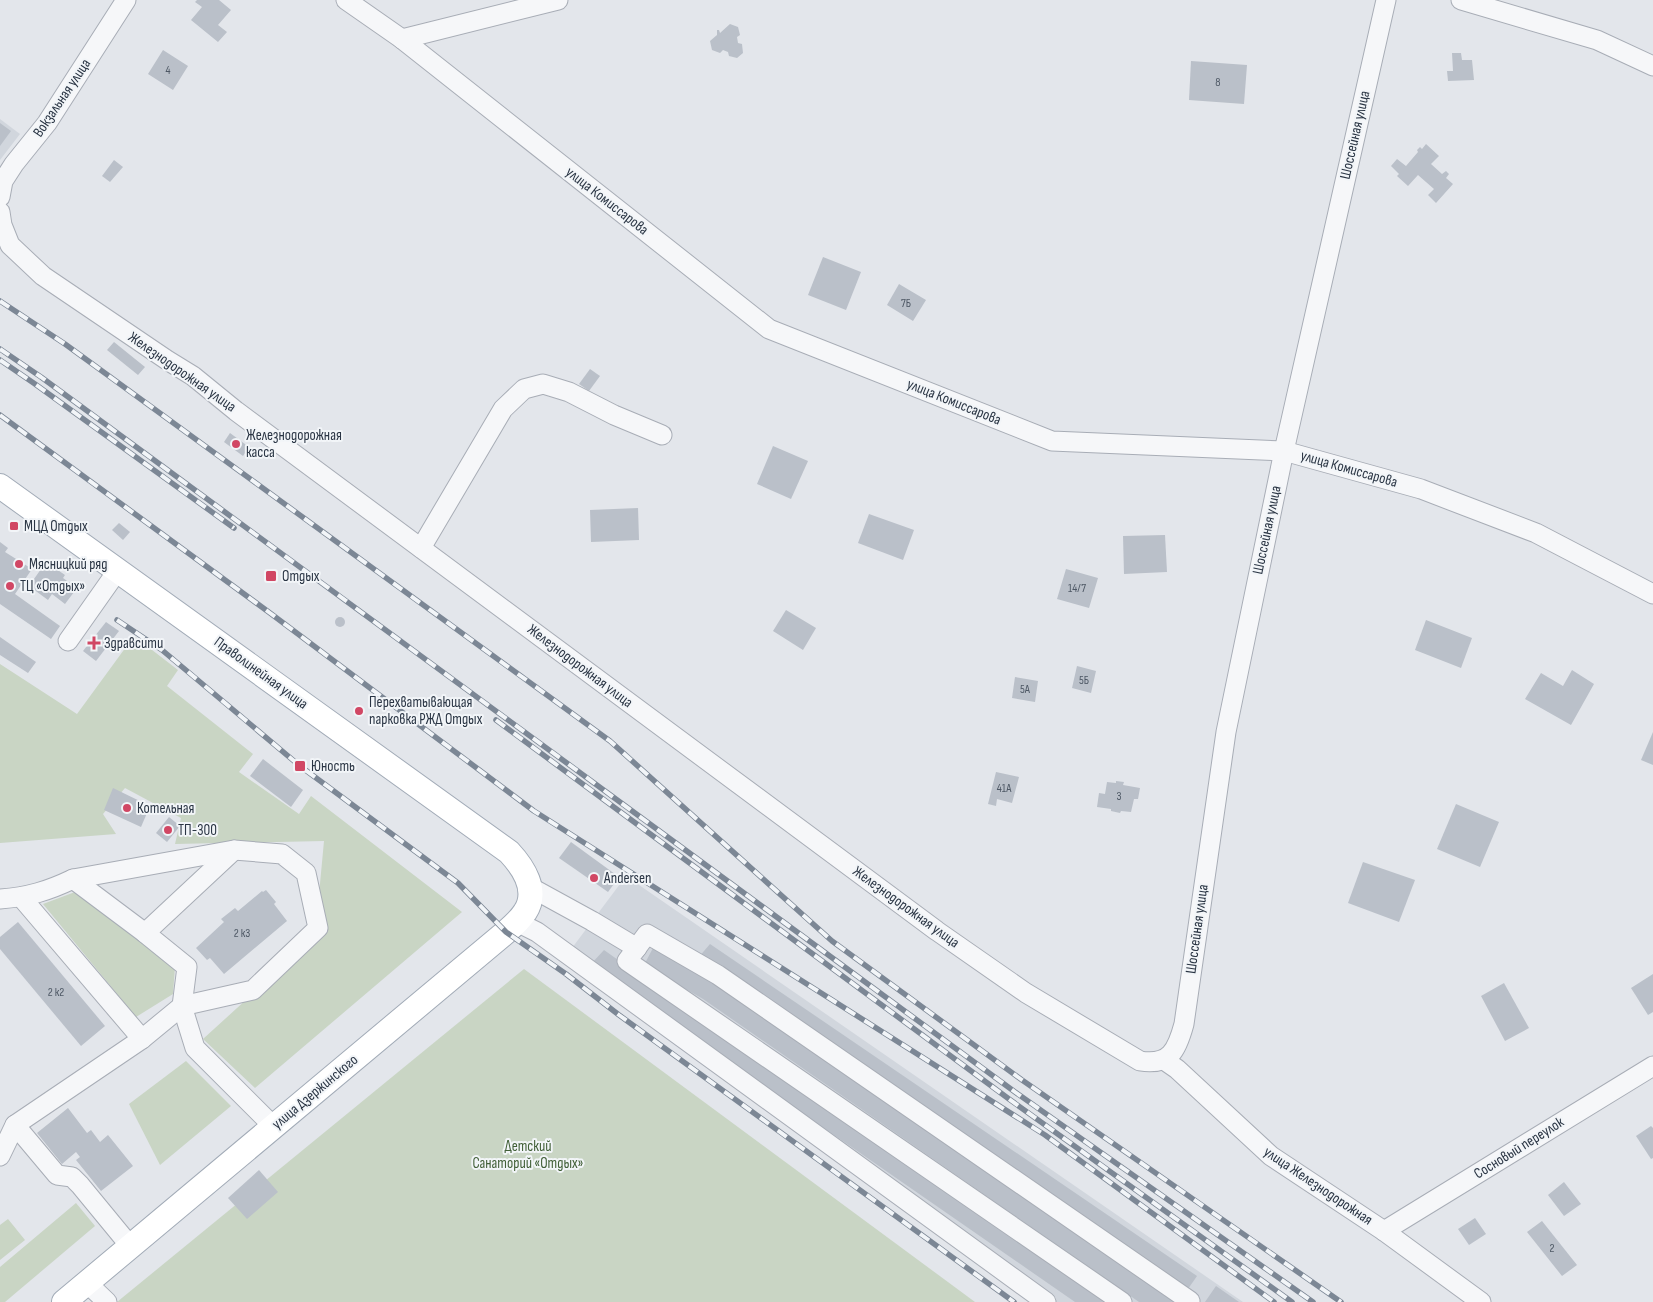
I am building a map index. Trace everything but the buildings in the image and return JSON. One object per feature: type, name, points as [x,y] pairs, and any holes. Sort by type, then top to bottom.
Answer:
[{"type":"main road","name":"Праволинейная улица","points":[[0,486],[509,852],[520,864],[530,887]]},
{"type":"main road","name":"улица Дзержинского","points":[[64,1302],[517,922],[526,911],[530,897],[530,887]]},
{"type":"street","name":"Вокзальная улица","points":[[0,197],[3,182],[14,164],[47,123],[126,0]]},
{"type":"street","name":"улица Комиссарова","points":[[346,0],[402,39],[769,328],[1052,441],[1284,451],[1421,489],[1536,533],[1653,594]]},
{"type":"street","points":[[402,39],[558,0]]},
{"type":"street","name":"Шоссейная улица","points":[[1164,1060],[1175,1050],[1184,1024],[1226,732],[1284,451],[1386,0]]},
{"type":"street","points":[[1461,0],[1597,40],[1653,66]]},
{"type":"street","name":"Железнодорожная улица","points":[[0,212],[2,225],[10,244],[43,276],[193,376],[244,416],[929,926],[1026,993],[1140,1061],[1152,1063],[1164,1060]]},
{"type":"street","points":[[421,548],[503,409],[524,389],[543,384],[569,392],[614,415],[662,435]]},
{"type":"street","points":[[68,641],[118,570]]},
{"type":"street","points":[[145,933],[234,850]]},
{"type":"street","points":[[0,898],[22,897],[52,889],[73,879],[234,850],[282,854],[306,873],[318,928],[253,990],[182,1006],[142,1039],[15,1125],[0,1156]]},
{"type":"street","points":[[73,879],[187,966],[182,1006],[195,1048],[274,1127]]},
{"type":"street","points":[[530,887],[637,948]]},
{"type":"street","points":[[22,897],[142,1039]]},
{"type":"street","points":[[517,922],[537,932],[1046,1302]]},
{"type":"street","points":[[1122,1302],[627,961],[646,934],[718,975],[1189,1302]]},
{"type":"street","name":"улица Железнодорожная","points":[[1164,1060],[1177,1069],[1271,1156],[1384,1231],[1481,1302]]},
{"type":"street","name":"Сосновый переулок","points":[[1384,1231],[1653,1066]]},
{"type":"street","points":[[15,1125],[58,1175],[72,1177],[80,1185],[131,1247]]},
{"type":"street","points":[[87,1283],[107,1302]]},
{"type":"shaded area","points":[[0,119],[20,134],[0,160]]},
{"type":"shaded area","points":[[626,876],[1243,1302],[1055,1302],[840,1143],[566,956]]},
{"type":"green space","points":[[134,636],[178,670],[167,686],[253,754],[239,772],[299,814],[311,796],[462,912],[255,1088],[203,1039],[315,937],[324,841],[175,844],[181,818],[125,788],[103,814],[116,834],[0,843],[0,664],[77,714]]},
{"type":"green space","points":[[75,892],[175,967],[173,994],[136,1017],[43,904]]},
{"type":"green space","name":"Детский Санаторий «Отдых»","points":[[524,969],[975,1302],[117,1302]]},
{"type":"green space","points":[[186,1061],[231,1106],[160,1165],[129,1104]]},
{"type":"green space","points":[[76,1203],[95,1226],[5,1302],[0,1302],[0,1267]]},
{"type":"green space","points":[[8,1219],[25,1240],[0,1260],[0,1225]]},
{"type":"railway","points":[[0,301],[65,344],[610,741],[832,941],[1022,1080],[1341,1302]]},
{"type":"railway","points":[[0,349],[41,377],[1015,1092],[1313,1302]]},
{"type":"railway","points":[[0,360],[234,528]]},
{"type":"railway","points":[[0,415],[270,613],[534,811],[1045,1135],[1274,1302]]},
{"type":"railway","points":[[117,620],[162,650],[300,766],[458,883],[506,932],[1014,1302]]},
{"type":"railway","points":[[496,720],[1009,1099],[1292,1302]]},
{"type":"place","name":"Железнодорожная касса","points":[[236,444]]},
{"type":"place","name":"МЦД Отдых","points":[[14,526]]},
{"type":"place","name":"Мясницкий ряд","points":[[19,564]]},
{"type":"place","name":"Отдых","points":[[271,576]]},
{"type":"place","name":"ТЦ «Отдых»","points":[[10,586]]},
{"type":"place","name":"Здравсити","points":[[94,643]]},
{"type":"place","name":"Перехватывающая парковка РЖД Отдых","points":[[359,711]]},
{"type":"place","name":"Юность","points":[[300,766]]},
{"type":"place","name":"Котельная","points":[[127,808]]},
{"type":"place","name":"ТП-300","points":[[168,830]]},
{"type":"place","name":"Andersen","points":[[594,878]]}]
